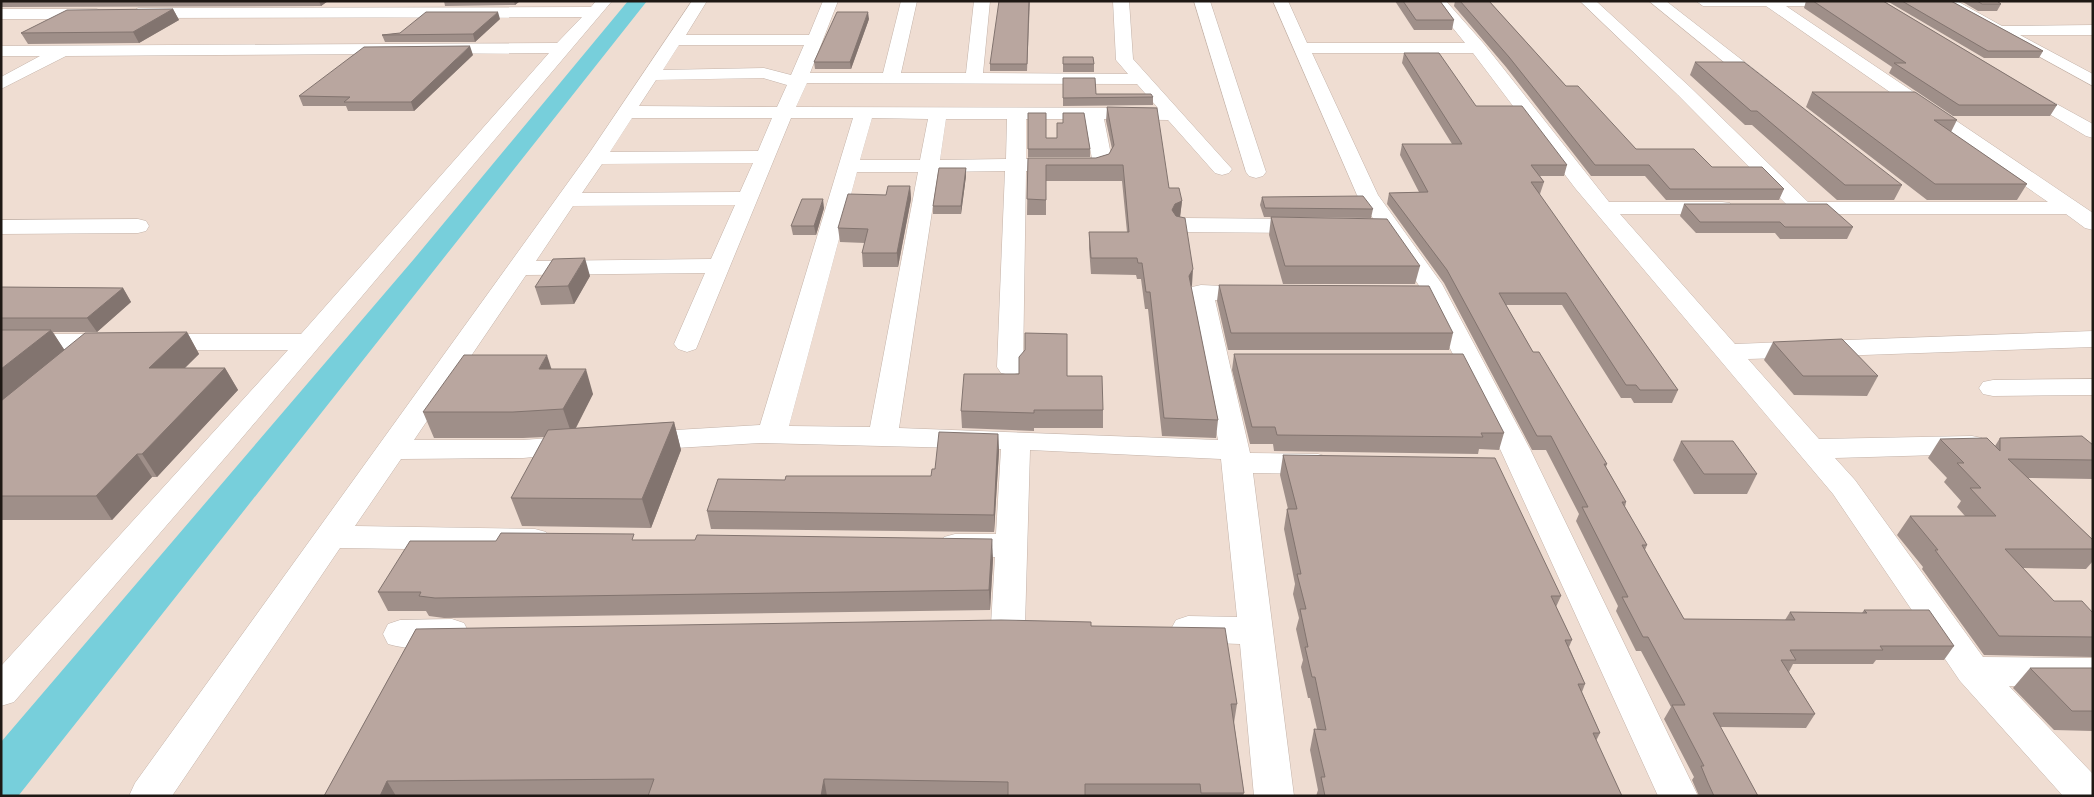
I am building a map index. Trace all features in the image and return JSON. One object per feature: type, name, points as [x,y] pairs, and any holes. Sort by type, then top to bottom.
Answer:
[{"type":"street","points":[[149,796],[567,200],[700,1]]},
{"type":"street","points":[[687,344],[831,1]]},
{"type":"street","points":[[891,78],[908,1]]},
{"type":"street","points":[[974,79],[982,1]]},
{"type":"street","points":[[1121,1],[1126,60],[1222,169]]},
{"type":"street","points":[[1202,1],[1256,172]]},
{"type":"street","points":[[1280,1],[1368,195],[1434,293],[1516,451],[1521,466],[1678,796]]},
{"type":"street","points":[[1438,1],[1478,48],[1603,208],[1844,487],[1973,671],[2088,796]]},
{"type":"street","points":[[1587,1],[1684,91],[1802,208]]},
{"type":"street","points":[[1656,1],[1780,98]]},
{"type":"street","points":[[1703,1],[1855,1]]},
{"type":"street","points":[[1946,1],[2093,81]]},
{"type":"street","points":[[1769,2],[2093,223]]},
{"type":"street","points":[[1,14],[600,7]]},
{"type":"street","points":[[1,691],[310,342],[562,48],[600,7]]},
{"type":"street","points":[[2000,30],[2093,30]]},
{"type":"street","points":[[674,40],[815,40]]},
{"type":"street","points":[[1,50],[562,48]]},
{"type":"street","points":[[1301,48],[1478,48]]},
{"type":"street","points":[[3,82],[63,51]]},
{"type":"street","points":[[2070,68],[2093,68]]},
{"type":"street","points":[[651,75],[764,73],[799,81],[891,78],[1142,79]]},
{"type":"street","points":[[2008,82],[2093,132]]},
{"type":"street","points":[[627,112],[1172,114]]},
{"type":"street","points":[[772,434],[864,112]]},
{"type":"street","points":[[883,437],[938,113]]},
{"type":"street","points":[[1010,367],[1017,113]]},
{"type":"street","points":[[849,166],[1016,166],[1101,163],[1094,114]]},
{"type":"street","points":[[596,158],[767,157]]},
{"type":"street","points":[[1897,190],[1921,208]]},
{"type":"street","points":[[567,200],[749,198]]},
{"type":"street","points":[[1603,208],[1742,208]]},
{"type":"street","points":[[1772,208],[2071,208]]},
{"type":"street","points":[[1183,225],[1331,227]]},
{"type":"street","points":[[1,227],[138,226]]},
{"type":"street","points":[[1360,227],[1390,227]]},
{"type":"street","points":[[519,268],[720,266]]},
{"type":"street","points":[[1274,796],[1226,360],[1201,292],[1279,293]]},
{"type":"street","points":[[1405,293],[1434,293]]},
{"type":"street","points":[[1728,352],[2093,339]]},
{"type":"street","points":[[1,342],[310,342]]},
{"type":"street","points":[[67,366],[96,342]]},
{"type":"street","points":[[1440,360],[1469,360]]},
{"type":"street","points":[[1993,388],[2093,387]]},
{"type":"street","points":[[391,450],[523,448],[772,434],[1016,440],[1345,464]]},
{"type":"street","points":[[1008,625],[1016,440]]},
{"type":"street","points":[[1811,448],[1998,445]]},
{"type":"street","points":[[1492,466],[1521,466]]},
{"type":"street","points":[[329,537],[566,540]]},
{"type":"street","points":[[922,544],[1011,546]]},
{"type":"street","points":[[1157,628],[1256,631]]},
{"type":"street","points":[[400,634],[480,632]]},
{"type":"street","points":[[1973,671],[2093,672]]},
{"type":"building","points":[[999,1],[1029,1],[1027,64],[990,64]]},
{"type":"building","points":[[1403,1],[1440,1],[1454,20],[1416,20]]},
{"type":"building","points":[[1460,1],[1489,1],[1566,86],[1578,86],[1636,149],[1694,149],[1712,167],[1762,167],[1784,189],[1670,189],[1649,165],[1595,165],[1509,57]]},
{"type":"building","points":[[1813,1],[1883,1],[2057,105],[1959,105],[1894,63],[1906,63]]},
{"type":"building","points":[[1902,1],[1951,1],[2043,51],[1988,51]]},
{"type":"building","points":[[1977,1],[1997,1],[2001,4],[1982,4]]},
{"type":"building","points":[[173,9],[133,32],[21,33],[67,10]]},
{"type":"building","points":[[426,12],[498,12],[473,34],[382,35],[400,33]]},
{"type":"building","points":[[837,12],[868,12],[850,62],[814,62]]},
{"type":"building","points":[[470,46],[411,102],[344,102],[350,97],[299,96],[364,47]]},
{"type":"building","points":[[1404,53],[1439,53],[1476,106],[1522,106],[1567,165],[1531,165],[1544,182],[1531,182],[1678,390],[1640,390],[1636,385],[1626,385],[1566,293],[1499,293],[1533,352],[1539,352],[1607,464],[1604,464],[1626,502],[1622,502],[1647,545],[1642,545],[1684,619],[1795,620],[1790,612],[1867,613],[1864,610],[1929,610],[1954,646],[1880,646],[1883,650],[1790,650],[1796,660],[1781,660],[1815,714],[1713,713],[1758,796],[1714,796],[1701,766],[1704,766],[1672,705],[1685,705],[1648,637],[1643,637],[1622,597],[1628,597],[1582,507],[1588,507],[1551,436],[1537,436],[1447,270],[1389,193],[1428,192],[1402,144],[1462,144]]},
{"type":"building","points":[[1063,57],[1093,57],[1094,64],[1063,64]]},
{"type":"building","points":[[1695,62],[1744,62],[1902,185],[1845,185],[1757,111],[1751,111]]},
{"type":"building","points":[[1063,78],[1095,78],[1096,94],[1151,94],[1153,97],[1063,98]]},
{"type":"building","points":[[1812,92],[1915,92],[1957,120],[1934,120],[2027,184],[1935,184]]},
{"type":"building","points":[[1107,107],[1157,108],[1169,188],[1179,188],[1182,201],[1175,204],[1172,210],[1176,216],[1185,218],[1193,269],[1189,276],[1218,420],[1164,418],[1150,292],[1146,292],[1142,263],[1138,263],[1137,258],[1091,258],[1089,232],[1129,232],[1123,165],[1046,165],[1046,200],[1027,199],[1028,158],[1096,158],[1109,154],[1114,145]]},
{"type":"building","points":[[1028,113],[1046,113],[1046,138],[1057,138],[1057,123],[1063,123],[1063,113],[1084,113],[1090,149],[1028,149]]},
{"type":"building","points":[[939,168],[966,168],[961,206],[933,206]]},
{"type":"building","points":[[888,186],[910,186],[897,253],[862,253],[868,229],[838,228],[848,194],[886,195]]},
{"type":"building","points":[[1363,196],[1373,209],[1265,208],[1262,197]]},
{"type":"building","points":[[802,199],[823,199],[814,226],[791,226]]},
{"type":"building","points":[[1684,204],[1827,204],[1853,227],[1785,227],[1780,222],[1700,222]]},
{"type":"building","points":[[1271,217],[1387,219],[1420,266],[1285,266]]},
{"type":"building","points":[[585,258],[568,286],[535,287],[553,259]]},
{"type":"building","points":[[1219,285],[1429,286],[1453,333],[1231,333]]},
{"type":"building","points":[[1,287],[123,288],[87,318],[1,318]]},
{"type":"building","points":[[1,330],[51,330],[1,369]]},
{"type":"building","points":[[187,332],[149,368],[225,368],[142,454],[137,454],[96,496],[1,496],[1,401],[85,333]]},
{"type":"building","points":[[1025,333],[1067,334],[1067,376],[1102,376],[1103,410],[1034,410],[1034,413],[961,411],[964,374],[1019,374],[1019,357],[1025,350]]},
{"type":"building","points":[[1842,339],[1878,376],[1803,376],[1773,342]]},
{"type":"building","points":[[1234,354],[1463,354],[1504,433],[1481,433],[1483,437],[1277,435],[1275,427],[1252,427]]},
{"type":"building","points":[[464,355],[547,355],[539,369],[586,369],[563,409],[513,412],[423,412]]},
{"type":"building","points":[[674,422],[642,499],[511,498],[548,430]]},
{"type":"building","points":[[939,432],[998,434],[994,515],[707,511],[718,479],[785,480],[786,476],[931,476],[932,469],[935,469]]},
{"type":"building","points":[[2082,436],[2093,445],[2093,460],[2008,459],[2093,540],[2093,549],[2005,549],[2054,601],[2082,601],[2093,613],[2093,637],[1999,636],[1935,550],[1938,550],[1910,516],[1996,516],[1970,488],[1981,488],[1957,463],[1964,463],[1940,439],[1987,438],[2000,451],[2000,438]]},
{"type":"building","points":[[1681,441],[1733,441],[1757,474],[1704,474]]},
{"type":"building","points":[[1283,455],[1495,458],[1561,596],[1551,596],[1572,640],[1565,640],[1585,684],[1578,684],[1600,733],[1593,733],[1622,796],[1325,796],[1321,777],[1325,777],[1314,729],[1326,730],[1315,677],[1312,677],[1305,647],[1308,647],[1300,609],[1306,609],[1297,574],[1301,574],[1287,509],[1297,509]]},
{"type":"building","points":[[501,533],[634,534],[632,540],[695,540],[697,535],[992,539],[989,590],[435,598],[419,596],[421,592],[378,592],[410,541],[496,541]]},
{"type":"building","points":[[1001,620],[1091,622],[1091,626],[1225,628],[1237,704],[1231,704],[1244,793],[1201,793],[1200,784],[1085,784],[1085,796],[1008,796],[1008,782],[824,779],[821,796],[648,796],[654,779],[387,781],[380,796],[324,796],[416,629]]},
{"type":"building","points":[[2030,668],[2093,668],[2093,711],[2072,711]]},
{"type":"waterway","points":[[1,779],[425,265],[638,1]]}]
